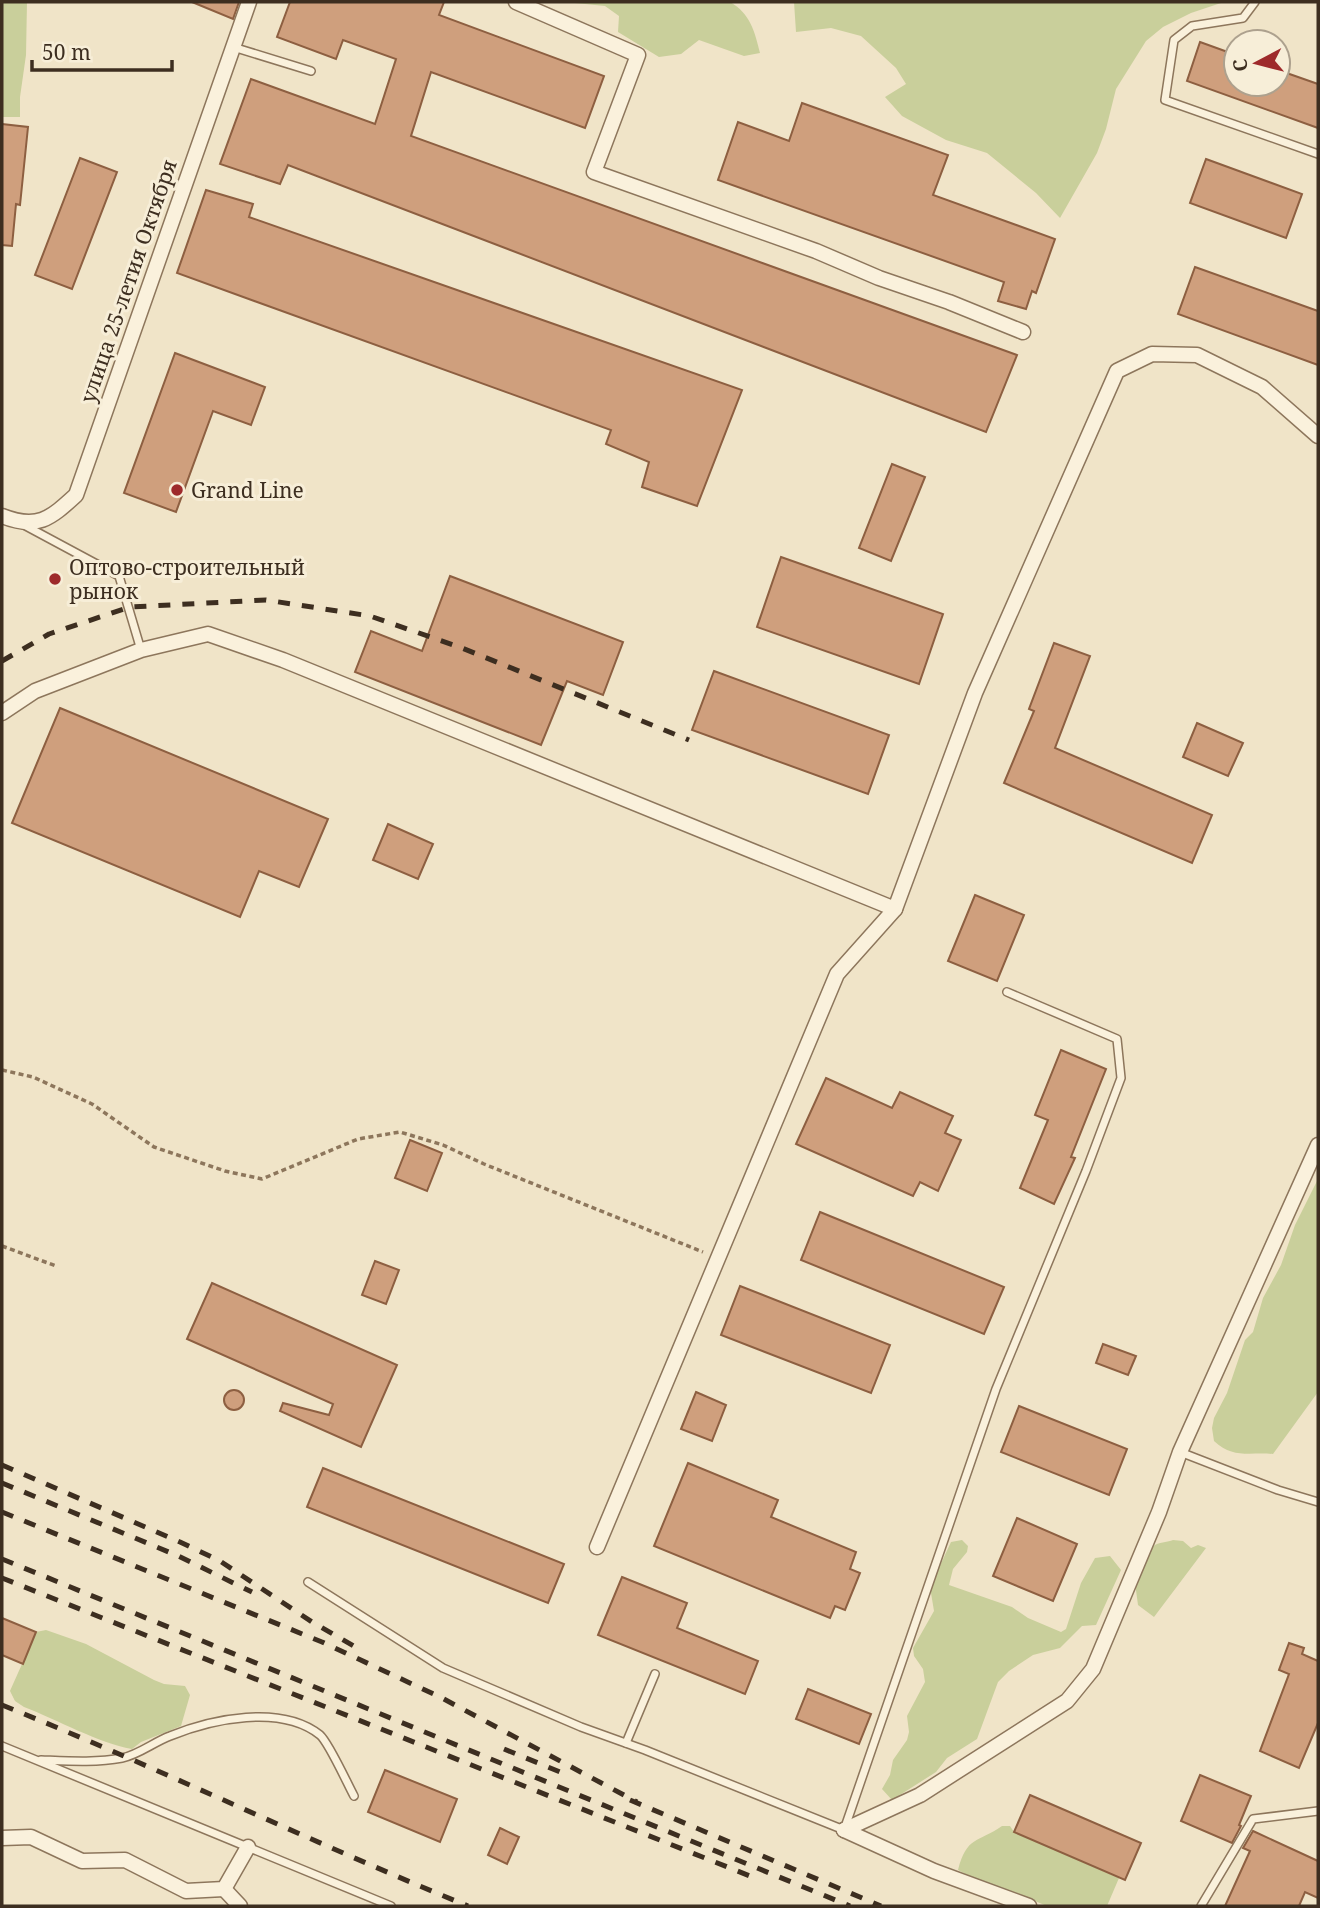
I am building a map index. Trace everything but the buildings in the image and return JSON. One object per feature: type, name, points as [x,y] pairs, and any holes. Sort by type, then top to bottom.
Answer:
[{"type":"street","name":"улица 25-летия Октября","points":[[20,523],[51,517],[76,495],[248,2]]},
{"type":"street","points":[[516,2],[638,55],[594,172],[816,251],[879,278],[949,302],[1023,332]]},
{"type":"street","points":[[597,1547],[837,974],[895,909],[975,693],[1118,371],[1152,354],[1198,355],[1262,387],[1318,436]]},
{"type":"street","points":[[2,516],[20,523]]},
{"type":"street","points":[[2,713],[35,691],[141,650],[208,634],[296,665],[895,909]]},
{"type":"street","points":[[844,1830],[920,1796],[1068,1701],[1094,1669],[1159,1512],[1180,1452],[1315,1161],[1318,1145]]},
{"type":"street","points":[[844,1830],[934,1871],[1029,1906]]},
{"type":"street","points":[[2,1838],[31,1837],[82,1861],[125,1860],[186,1891],[224,1889],[240,1906]]},
{"type":"street","points":[[224,1889],[248,1847]]},
{"type":"lane","points":[[1255,2],[1243,18],[1192,26],[1174,40],[1165,100],[1318,154]]},
{"type":"lane","points":[[233,47],[311,71]]},
{"type":"lane","points":[[20,523],[119,576],[141,650]]},
{"type":"lane","points":[[307,1582],[443,1668],[581,1727],[844,1830],[996,1389],[1086,1171],[1121,1077],[1116,1040],[1007,992]]},
{"type":"lane","points":[[1180,1452],[1278,1490],[1318,1502]]},
{"type":"lane","points":[[626,1743],[655,1674]]},
{"type":"lane","points":[[34,1759],[77,1761],[123,1758],[183,1732],[228,1719],[265,1717],[294,1722],[321,1736],[354,1796]]},
{"type":"lane","points":[[2,1746],[391,1906]]},
{"type":"lane","points":[[1201,1906],[1253,1819],[1318,1811]]},
{"type":"path","points":[[2,1070],[33,1077],[92,1104],[154,1147],[225,1171],[262,1179],[358,1139],[400,1132],[443,1145],[718,1258]]},
{"type":"path","points":[[2,1246],[56,1266]]},
{"type":"green space","points":[[2,2],[27,2],[26,55],[20,117],[2,117]]},
{"type":"green space","points":[[565,2],[730,2],[747,17],[760,53],[744,56],[699,40],[681,54],[659,57],[618,32],[619,16],[605,6]]},
{"type":"green space","points":[[794,2],[1224,2],[1191,13],[1163,27],[1146,41],[1116,89],[1097,153],[1060,218],[1036,193],[987,153],[946,140],[902,116],[885,97],[906,84],[896,68],[861,36],[831,28],[796,32]]},
{"type":"green space","points":[[1318,1179],[1318,1392],[1273,1454],[1242,1454],[1228,1450],[1214,1441],[1214,1418],[1227,1393],[1245,1340],[1253,1332],[1263,1298],[1281,1265],[1295,1225]]},
{"type":"green space","points":[[962,1540],[968,1546],[967,1552],[953,1569],[949,1585],[1012,1607],[1028,1618],[1061,1632],[1066,1629],[1081,1583],[1095,1558],[1110,1556],[1121,1570],[1096,1625],[1082,1626],[1060,1648],[1033,1655],[1009,1671],[998,1682],[977,1739],[947,1758],[936,1772],[892,1800],[882,1789],[890,1775],[893,1760],[907,1740],[907,1716],[925,1682],[923,1669],[914,1656],[913,1648],[934,1611],[930,1587],[951,1542]]},
{"type":"green space","points":[[1173,1540],[1183,1541],[1191,1548],[1198,1545],[1206,1548],[1154,1617],[1138,1605],[1135,1583],[1152,1548]]},
{"type":"green space","points":[[46,1630],[86,1644],[154,1680],[185,1686],[190,1695],[181,1726],[141,1742],[132,1749],[92,1737],[15,1701],[10,1691],[36,1632]]},
{"type":"green space","points":[[1002,1826],[1010,1826],[1014,1832],[1119,1878],[1107,1906],[1047,1906],[1008,1890],[996,1890],[958,1870],[969,1846]]},
{"type":"railway","points":[[2,661],[49,634],[130,607],[266,600],[370,616],[462,648],[689,740]]},
{"type":"railway","points":[[2,1465],[220,1561],[312,1622],[359,1649]]},
{"type":"railway","points":[[2,1483],[176,1555],[252,1592]]},
{"type":"railway","points":[[2,1512],[322,1642],[440,1697],[637,1802]]},
{"type":"railway","points":[[2,1559],[850,1906]]},
{"type":"railway","points":[[2,1578],[750,1876]]},
{"type":"railway","points":[[2,1705],[468,1906]]},
{"type":"railway","points":[[504,1749],[565,1774]]},
{"type":"railway","points":[[630,1800],[881,1906]]},
{"type":"place","name":"Grand Line","points":[[177,490]]},
{"type":"place","name":"Оптово-строительный рынок","points":[[55,579]]}]
